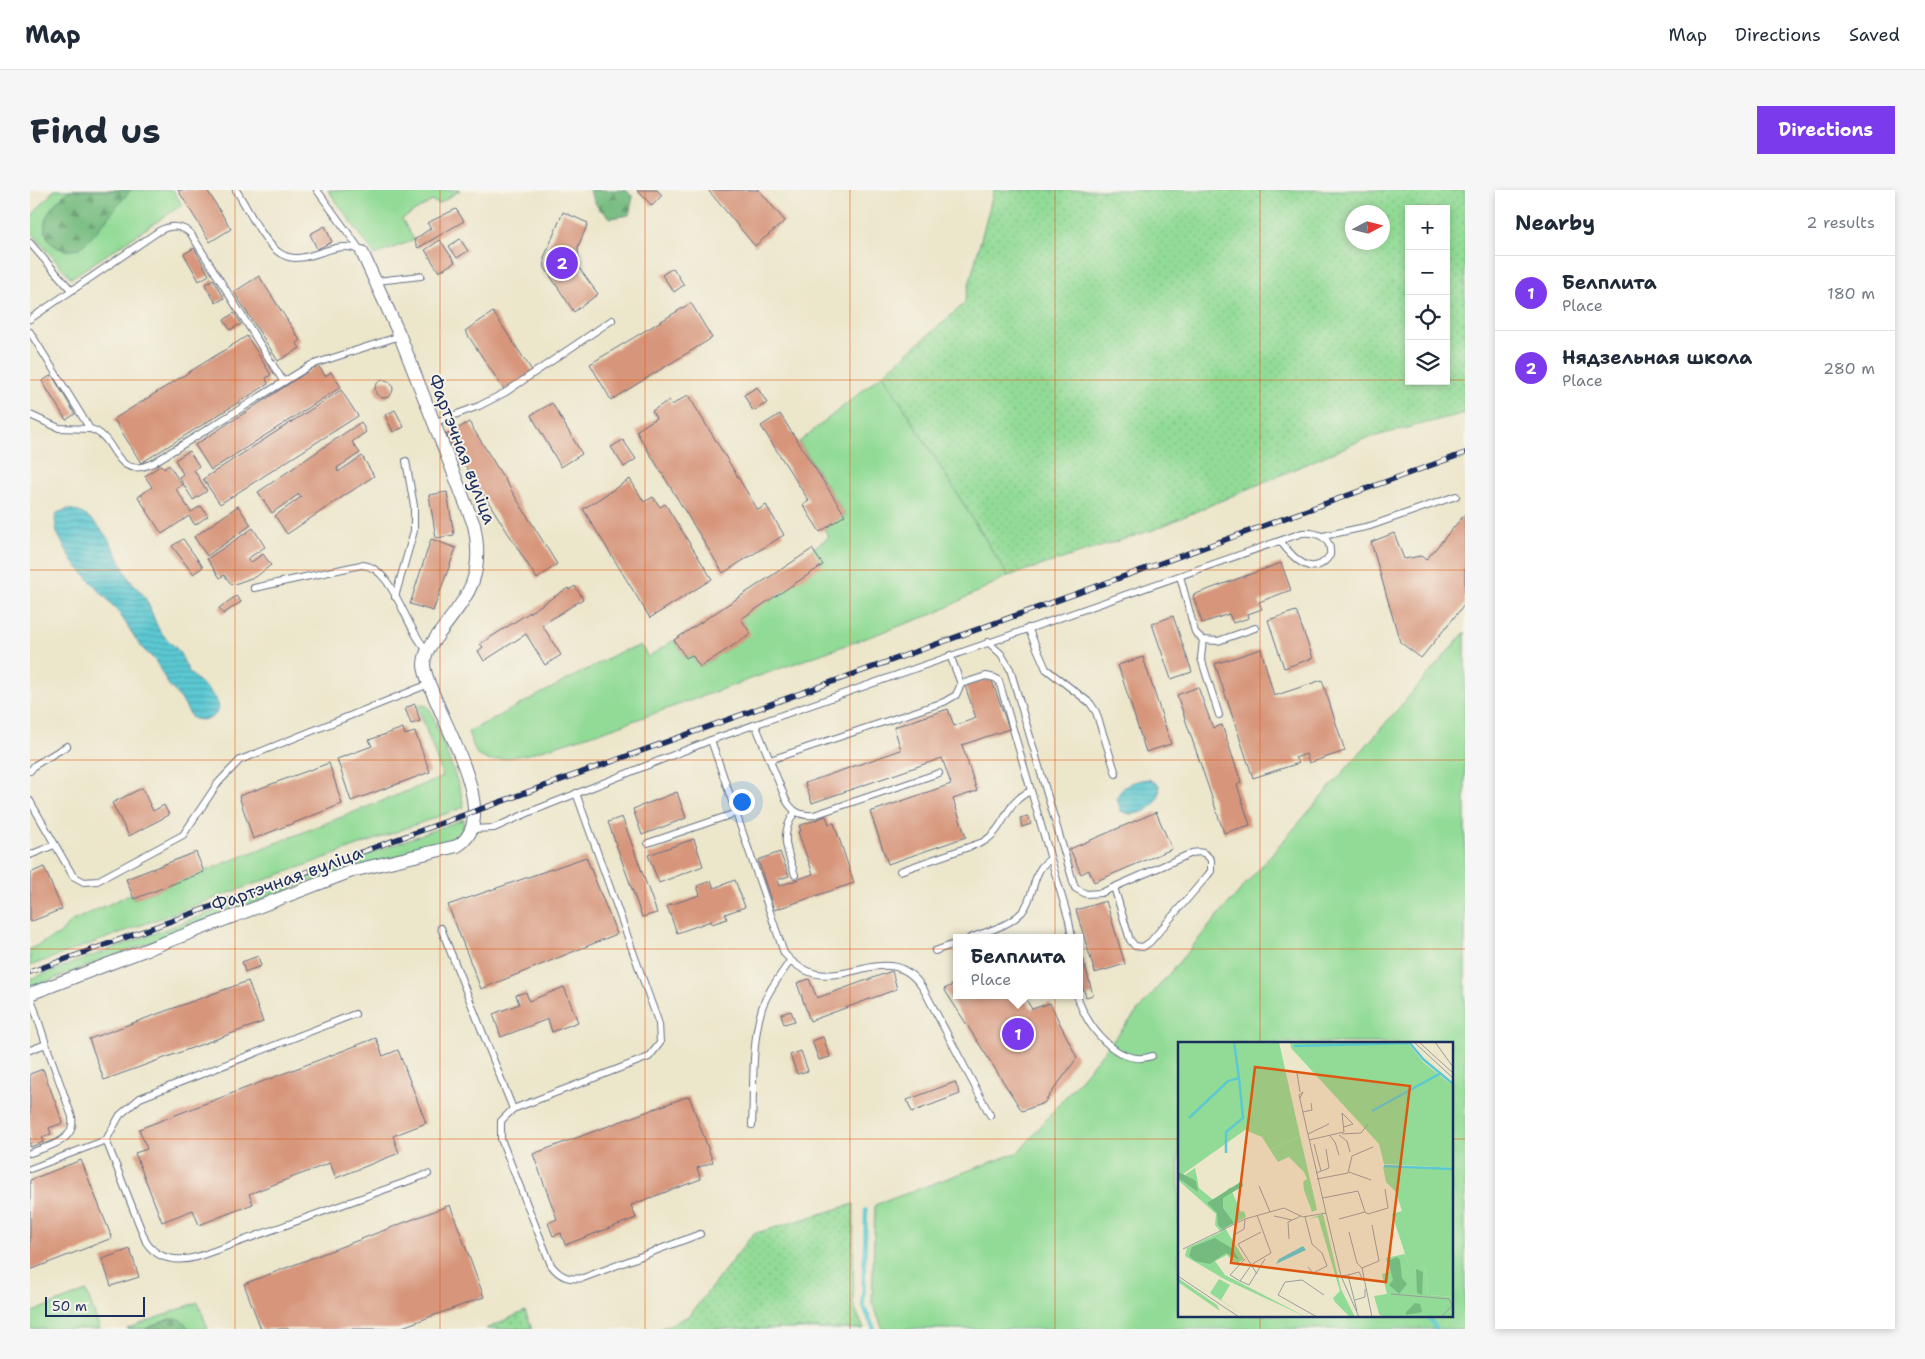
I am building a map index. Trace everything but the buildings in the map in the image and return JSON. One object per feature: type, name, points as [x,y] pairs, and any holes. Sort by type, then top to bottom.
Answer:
[{"type":"street","name":"Фартэчная вуліца","points":[[362,252],[400,336],[474,526],[478,558],[469,593],[427,650]]},
{"type":"street","points":[[427,650],[424,666],[429,684],[470,787],[474,810],[472,829]]},
{"type":"street","name":"Фартэчная вуліца","points":[[30,994],[352,871],[456,846],[464,842],[472,829]]},
{"type":"lane","points":[[236,190],[272,246],[283,255],[298,258],[344,246],[362,252]]},
{"type":"lane","points":[[317,190],[362,252]]},
{"type":"lane","points":[[30,319],[166,228],[173,226],[187,230],[282,381]]},
{"type":"lane","points":[[30,244],[71,290]]},
{"type":"lane","points":[[376,281],[421,276]]},
{"type":"lane","points":[[433,423],[479,406],[506,392],[612,320]]},
{"type":"lane","points":[[30,332],[90,429]]},
{"type":"lane","points":[[30,415],[58,428],[90,429],[101,433],[122,463],[130,467],[146,466],[282,381],[324,359],[400,336]]},
{"type":"lane","points":[[395,598],[414,531],[414,506],[406,461]]},
{"type":"lane","points":[[1323,536],[1370,526],[1456,496]]},
{"type":"lane","points":[[472,829],[494,828],[576,793],[711,740],[950,655],[1281,542],[1302,533],[1316,533],[1323,536],[1329,542],[1330,555],[1327,560],[1314,566],[1301,564],[1281,542]]},
{"type":"lane","points":[[254,588],[367,565],[382,573],[417,639],[427,650]]},
{"type":"lane","points":[[1180,576],[1194,628],[1203,640],[1201,658],[1219,715]]},
{"type":"lane","points":[[1028,628],[1046,669],[1090,703],[1096,712],[1116,774]]},
{"type":"lane","points":[[1203,640],[1218,641],[1255,628]]},
{"type":"lane","points":[[988,642],[1001,654],[1010,669],[1075,888],[1086,894],[1094,895],[1192,853],[1203,852],[1211,860],[1211,871],[1208,876],[1150,942],[1143,947],[1135,946],[1130,940],[1114,888]]},
{"type":"lane","points":[[770,760],[944,702],[956,696],[961,684],[950,655]]},
{"type":"lane","points":[[961,684],[986,676],[996,678],[999,681],[1071,934]]},
{"type":"lane","points":[[30,801],[73,876],[84,882],[97,880],[183,835],[218,783],[240,760],[429,684]]},
{"type":"lane","points":[[755,724],[786,800],[795,812],[807,816],[939,773]]},
{"type":"lane","points":[[711,740],[779,944],[790,961],[799,968],[824,975],[891,965],[909,971],[924,990],[990,1115]]},
{"type":"lane","points":[[30,771],[35,765],[67,746]]},
{"type":"lane","points":[[900,871],[983,842],[992,837],[1001,827],[1010,806],[1022,795],[1032,792]]},
{"type":"lane","points":[[576,793],[659,1024],[660,1043],[649,1057],[513,1109],[502,1121],[501,1139],[552,1265],[557,1273],[574,1279],[583,1278],[700,1234]]},
{"type":"lane","points":[[795,812],[786,825],[785,840],[795,874]]},
{"type":"lane","points":[[648,843],[736,813]]},
{"type":"lane","points":[[30,855],[54,844]]},
{"type":"lane","points":[[980,934],[1004,925],[1021,913],[1027,905],[1039,870],[1051,859]]},
{"type":"lane","points":[[441,928],[513,1109]]},
{"type":"lane","points":[[936,951],[953,945]]},
{"type":"lane","points":[[752,1125],[756,1045],[762,1008],[769,992],[790,961]]},
{"type":"lane","points":[[30,994],[72,1117],[70,1133],[62,1141],[30,1153]]},
{"type":"lane","points":[[1079,999],[1090,1022],[1118,1052],[1138,1059],[1152,1056]]},
{"type":"lane","points":[[30,1169],[106,1140],[120,1115],[140,1098],[355,1014]]},
{"type":"lane","points":[[30,1050],[46,1044]]},
{"type":"lane","points":[[106,1140],[146,1242],[158,1255],[176,1260],[197,1257],[428,1174]]},
{"type":"green space","points":[[54,190],[173,190],[182,205],[71,278],[30,231],[30,218]]},
{"type":"green space","points":[[70,190],[131,190],[85,244],[73,250],[66,250],[60,249],[50,242],[45,231],[45,224],[51,209]]},
{"type":"green space","points":[[328,190],[460,190],[439,204],[432,201],[402,219],[414,240],[375,255]]},
{"type":"green space","points":[[589,190],[626,190],[633,197],[629,215],[611,218],[598,208]]},
{"type":"green space","points":[[994,190],[1465,190],[1465,413],[1364,439],[1153,530],[1008,576],[883,374],[964,304]]},
{"type":"green space","points":[[883,374],[1008,576],[936,613],[613,728],[525,755],[490,761],[477,755],[468,732],[620,652],[641,646],[648,657],[674,640],[686,658],[692,655],[700,667],[750,634],[741,619],[812,549],[829,537],[824,529],[845,515],[799,442]]},
{"type":"green space","points":[[1465,632],[1465,1329],[883,1329],[872,1303],[875,1205],[1019,1152],[1217,917]]},
{"type":"green space","points":[[417,704],[427,706],[432,713],[460,789],[464,807],[30,966],[30,949],[60,934],[70,922],[131,894],[134,899],[443,777]]},
{"type":"green space","points":[[464,819],[462,833],[447,842],[310,882],[30,988],[30,979]]},
{"type":"green space","points":[[854,1204],[853,1304],[864,1329],[660,1329],[689,1316],[753,1234]]},
{"type":"green space","points":[[86,1291],[100,1329],[30,1329],[30,1313]]},
{"type":"green space","points":[[198,1302],[208,1329],[127,1329]]},
{"type":"green space","points":[[525,1311],[532,1329],[486,1329]]},
{"type":"green space","points":[[169,1319],[180,1319],[190,1329],[145,1329]]},
{"type":"water","points":[[68,509],[79,512],[89,518],[105,534],[129,578],[144,596],[160,631],[178,650],[190,673],[217,701],[217,711],[212,717],[204,720],[192,718],[181,699],[168,684],[155,660],[141,647],[118,611],[73,562],[57,533],[55,519],[57,513]]},
{"type":"water","points":[[1149,779],[1159,785],[1160,792],[1154,804],[1148,809],[1135,814],[1121,811],[1117,798],[1119,793],[1134,782]]},
{"type":"waterway","points":[[866,1210],[863,1305],[874,1329]]},
{"type":"waterway","points":[[1428,1316],[1436,1329]]},
{"type":"railway","points":[[30,972],[1465,453]]},
{"type":"place","name":"Нядзельная школа","points":[[562,263]]},
{"type":"place","name":"Белплита","points":[[1018,1034]]}]
